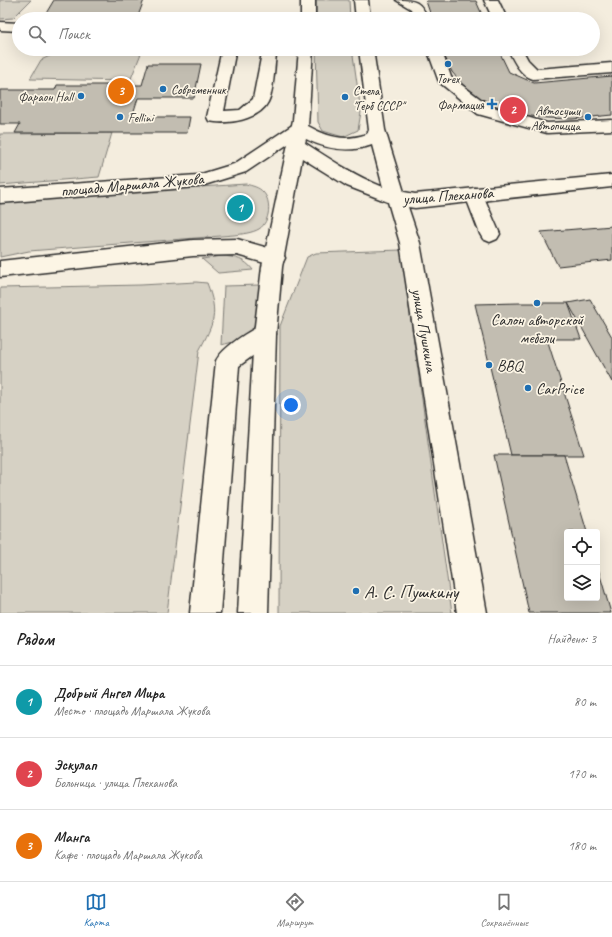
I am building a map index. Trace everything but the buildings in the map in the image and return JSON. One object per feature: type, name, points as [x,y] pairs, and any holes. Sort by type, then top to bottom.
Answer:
[{"type":"main road","points":[[308,0],[308,12]]},
{"type":"main road","points":[[361,0],[362,12]]},
{"type":"main road","points":[[403,0],[416,7],[418,12]]},
{"type":"main road","points":[[491,0],[497,12]]},
{"type":"main road","points":[[0,26],[12,27]]},
{"type":"main road","points":[[227,56],[215,117],[244,115],[261,102],[269,56]]},
{"type":"main road","points":[[253,613],[265,334],[275,258],[298,137],[305,56]]},
{"type":"main road","name":"улица Пушкина","points":[[367,56],[377,130],[410,243],[472,613]]},
{"type":"main road","points":[[436,56],[444,79],[484,110],[547,128],[612,126]]},
{"type":"main road","points":[[519,56],[533,74],[612,68]]},
{"type":"main road","points":[[298,137],[344,146],[374,138],[377,130]]},
{"type":"main road","name":"площадь Маршала Жукова","points":[[0,196],[198,181],[240,168],[298,137]]},
{"type":"main road","name":"улица Плеханова","points":[[298,137],[349,180],[396,199],[415,201],[612,181]]},
{"type":"main road","points":[[474,195],[490,234]]},
{"type":"main road","points":[[2,273],[193,248],[237,247],[275,258]]},
{"type":"main road","points":[[205,613],[228,361],[265,334]]},
{"type":"shaded area","points":[[0,0],[31,0],[19,12],[12,12],[12,18],[0,19]]},
{"type":"shaded area","points":[[316,0],[349,0],[350,12],[316,12]]},
{"type":"shaded area","points":[[50,56],[140,56],[130,81],[30,79],[41,60]]},
{"type":"shaded area","points":[[316,56],[353,56],[361,112],[358,130],[343,137],[323,131],[318,122]]},
{"type":"shaded area","points":[[112,133],[99,177],[0,185],[0,134]]},
{"type":"shaded area","points":[[246,184],[261,190],[266,196],[269,206],[266,222],[263,226],[247,233],[29,251],[0,257],[0,200]]},
{"type":"shaded area","points":[[401,250],[452,613],[279,613],[280,326],[307,257],[316,253]]},
{"type":"shaded area","points":[[222,256],[239,259],[247,263],[253,270],[218,273],[202,259]]},
{"type":"shaded area","points":[[196,282],[207,283],[211,294],[214,311],[208,333],[199,351],[167,613],[0,613],[0,288],[141,285]]},
{"type":"shaded area","points":[[260,285],[261,313],[249,338],[221,345],[224,286]]},
{"type":"place","name":"Torex","points":[[448,64]]},
{"type":"place","name":"Современник","points":[[163,89]]},
{"type":"place","name":"Манга","points":[[121,91]]},
{"type":"place","name":"Фараон Hall","points":[[81,96]]},
{"type":"place","name":"Стела \"Герб СССР\"","points":[[345,97]]},
{"type":"place","name":"Фармация","points":[[492,104]]},
{"type":"place","name":"Эскулап","points":[[513,110]]},
{"type":"place","name":"Fellini","points":[[120,117]]},
{"type":"place","name":"Автосуши Автопицца","points":[[588,117]]},
{"type":"place","name":"Добрый Ангел Мира","points":[[240,208]]},
{"type":"place","name":"Салон авторской мебели","points":[[537,303]]},
{"type":"place","name":"BBQ","points":[[489,365]]},
{"type":"place","name":"CarPrice","points":[[528,388]]},
{"type":"place","name":"А. С. Пушкину","points":[[356,591]]}]
